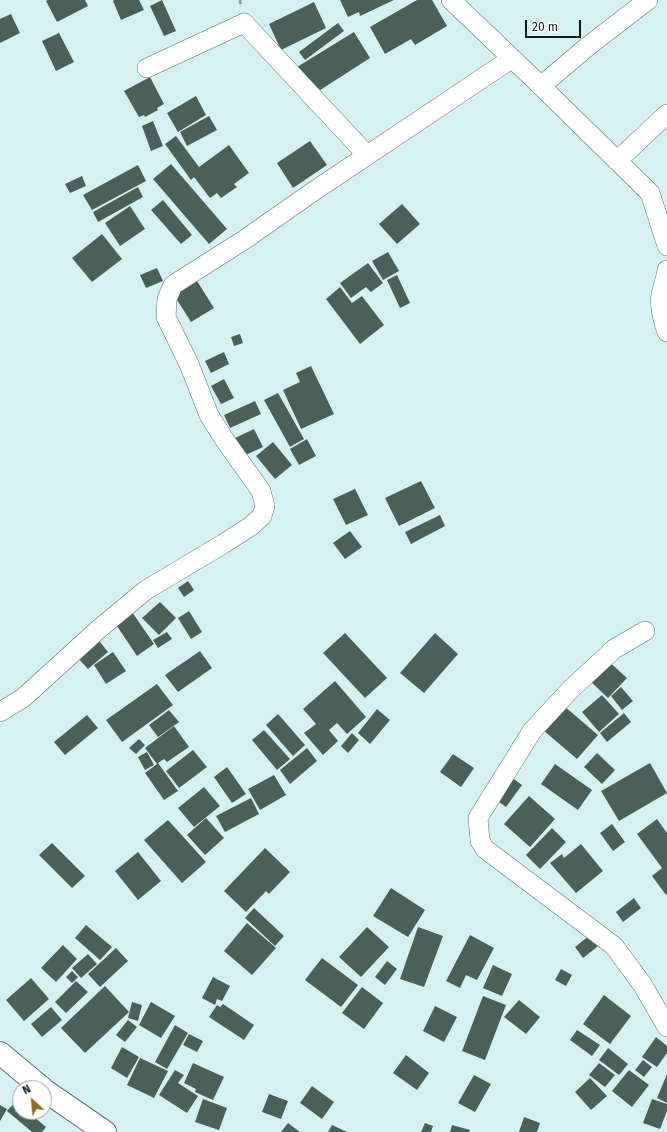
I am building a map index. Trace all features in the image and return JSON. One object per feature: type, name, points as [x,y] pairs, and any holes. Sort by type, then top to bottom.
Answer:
[{"type":"main road","points":[[0,1053],[32,1080]]},
{"type":"main road","points":[[52,1095],[105,1132]]},
{"type":"street","points":[[451,0],[650,193],[667,246]]},
{"type":"street","points":[[541,86],[648,0]]},
{"type":"street","points":[[147,68],[244,23],[367,156]]},
{"type":"street","points":[[0,712],[23,698],[100,628],[146,590],[223,544],[262,516],[265,506],[261,491],[209,415],[189,364],[166,317],[167,299],[173,285],[244,240],[511,58]]},
{"type":"street","points":[[617,161],[667,114]]},
{"type":"street","points":[[667,276],[661,296],[663,322],[667,332]]},
{"type":"street","points":[[645,631],[614,649],[571,689],[532,731],[478,818],[480,841],[485,849],[614,946],[642,984],[667,1027]]},
{"type":"building","points":[[85,0],[88,6],[57,22],[46,1]]},
{"type":"building","points":[[139,0],[144,10],[121,20],[113,1]]},
{"type":"building","points":[[162,0],[176,31],[164,36],[150,6]]},
{"type":"building","points":[[340,0],[394,0],[360,16],[359,12],[348,17]]},
{"type":"building","points":[[417,0],[432,0],[447,26],[415,45],[411,39],[385,54],[370,27]]},
{"type":"building","points":[[314,2],[326,28],[281,50],[269,24]]},
{"type":"building","points":[[11,14],[20,33],[0,43],[0,19]]},
{"type":"building","points":[[338,23],[344,31],[305,60],[299,52]]},
{"type":"building","points":[[354,32],[370,58],[314,94],[297,67]]},
{"type":"building","points":[[59,33],[74,62],[56,71],[42,41]]},
{"type":"building","points":[[150,77],[164,104],[157,108],[158,110],[145,117],[144,115],[139,117],[124,91]]},
{"type":"building","points":[[196,96],[206,115],[178,132],[167,113]]},
{"type":"building","points":[[209,116],[217,130],[187,146],[180,132]]},
{"type":"building","points":[[153,121],[163,146],[151,151],[142,126]]},
{"type":"building","points":[[176,136],[199,167],[229,145],[249,173],[234,184],[237,187],[221,198],[217,193],[210,198],[194,177],[191,180],[165,144]]},
{"type":"building","points":[[310,141],[327,165],[293,188],[277,163]]},
{"type":"building","points":[[171,164],[227,229],[209,244],[153,179]]},
{"type":"building","points":[[138,165],[146,181],[92,210],[83,195]]},
{"type":"building","points":[[82,176],[86,186],[70,193],[65,184]]},
{"type":"building","points":[[138,187],[143,197],[98,222],[93,212]]},
{"type":"building","points":[[163,200],[192,235],[181,244],[151,210]]},
{"type":"building","points":[[402,204],[420,224],[397,244],[379,224]]},
{"type":"building","points":[[130,206],[145,229],[120,246],[105,223]]},
{"type":"building","points":[[102,234],[122,259],[92,282],[72,258]]},
{"type":"building","points":[[388,252],[399,271],[383,280],[372,261]]},
{"type":"building","points":[[368,263],[383,283],[371,292],[366,287],[351,298],[340,283]]},
{"type":"building","points":[[157,268],[163,281],[146,288],[140,275]]},
{"type":"building","points":[[397,275],[410,303],[400,308],[387,280]]},
{"type":"building","points":[[197,281],[214,308],[191,322],[174,295]]},
{"type":"building","points":[[340,287],[352,303],[362,296],[384,325],[360,344],[326,299]]},
{"type":"building","points":[[240,334],[243,343],[234,346],[231,337]]},
{"type":"building","points":[[224,352],[229,364],[211,373],[205,361]]},
{"type":"building","points":[[311,366],[334,414],[301,429],[283,390],[300,382],[296,373]]},
{"type":"building","points":[[224,379],[234,398],[221,404],[211,386]]},
{"type":"building","points":[[278,393],[304,439],[290,447],[264,400]]},
{"type":"building","points":[[255,401],[261,414],[230,428],[224,415]]},
{"type":"building","points":[[254,429],[263,447],[241,457],[233,439]]},
{"type":"building","points":[[307,439],[316,456],[299,465],[290,449]]},
{"type":"building","points":[[273,442],[292,465],[275,479],[256,456]]},
{"type":"building","points":[[421,481],[435,508],[399,526],[385,498]]},
{"type":"building","points":[[355,489],[368,515],[346,525],[333,499]]},
{"type":"building","points":[[440,515],[445,526],[411,544],[405,532]]},
{"type":"building","points":[[350,531],[362,547],[345,559],[333,543]]},
{"type":"building","points":[[188,581],[194,590],[184,597],[178,588]]},
{"type":"building","points":[[160,602],[176,618],[159,635],[142,618]]},
{"type":"building","points":[[189,611],[202,632],[191,639],[178,618]]},
{"type":"building","points":[[132,612],[154,644],[137,656],[115,623]]},
{"type":"building","points":[[167,632],[172,639],[158,648],[153,640]]},
{"type":"building","points":[[345,633],[387,678],[365,698],[323,653]]},
{"type":"building","points":[[435,633],[458,654],[424,693],[400,673]]},
{"type":"building","points":[[96,637],[108,652],[88,669],[75,655]]},
{"type":"building","points":[[200,651],[212,668],[178,692],[165,675]]},
{"type":"building","points":[[113,652],[126,671],[106,684],[94,665]]},
{"type":"building","points":[[606,659],[627,678],[608,698],[588,679]]},
{"type":"building","points":[[335,681],[366,717],[347,734],[337,723],[329,730],[338,741],[323,755],[304,733],[316,724],[303,709]]},
{"type":"building","points":[[157,684],[173,705],[122,742],[106,720]]},
{"type":"building","points":[[621,687],[633,701],[622,710],[611,696]]},
{"type":"building","points":[[602,695],[619,714],[599,732],[582,712]]},
{"type":"building","points":[[564,706],[598,735],[577,759],[543,730]]},
{"type":"building","points":[[377,709],[390,720],[370,744],[358,733]]},
{"type":"building","points":[[169,710],[179,722],[158,737],[149,725]]},
{"type":"building","points":[[624,713],[631,722],[607,742],[600,733]]},
{"type":"building","points":[[278,714],[305,745],[293,756],[266,725]]},
{"type":"building","points":[[87,715],[98,728],[65,755],[54,742]]},
{"type":"building","points":[[174,726],[189,747],[167,762],[164,759],[158,763],[178,791],[164,800],[145,773],[157,764],[145,748]]},
{"type":"building","points":[[264,730],[290,759],[277,770],[252,740]]},
{"type":"building","points":[[352,733],[359,740],[348,753],[341,746]]},
{"type":"building","points":[[139,739],[145,745],[136,754],[129,748]]},
{"type":"building","points":[[307,748],[317,761],[290,784],[280,770]]},
{"type":"building","points":[[193,750],[207,767],[179,788],[166,771]]},
{"type":"building","points":[[147,752],[154,765],[145,770],[138,757]]},
{"type":"building","points":[[597,753],[615,770],[602,784],[584,767]]},
{"type":"building","points":[[453,754],[474,768],[461,787],[440,772]]},
{"type":"building","points":[[650,763],[667,793],[619,821],[601,791]]},
{"type":"building","points":[[555,764],[592,790],[578,810],[541,784]]},
{"type":"building","points":[[227,767],[246,794],[232,803],[214,777]]},
{"type":"building","points":[[274,775],[286,795],[260,810],[248,789]]},
{"type":"building","points":[[511,777],[522,785],[506,807],[495,799]]},
{"type":"building","points":[[204,787],[220,806],[194,827],[178,808]]},
{"type":"building","points":[[529,796],[555,819],[530,847],[504,824]]},
{"type":"building","points":[[251,798],[259,814],[225,832],[216,816]]},
{"type":"building","points":[[206,818],[224,838],[205,855],[187,835]]},
{"type":"building","points":[[657,819],[667,833],[666,895],[652,876],[662,868],[637,834]]},
{"type":"building","points":[[168,820],[206,862],[182,883],[144,840]]},
{"type":"building","points":[[612,824],[625,842],[613,851],[600,833]]},
{"type":"building","points":[[552,828],[566,842],[540,869],[526,855]]},
{"type":"building","points":[[52,843],[85,876],[72,888],[39,855]]},
{"type":"building","points":[[581,844],[603,871],[576,893],[550,863],[562,854],[564,858]]},
{"type":"building","points":[[265,848],[290,872],[269,894],[266,891],[246,912],[224,891]]},
{"type":"building","points":[[138,852],[161,881],[138,900],[115,871]]},
{"type":"building","points":[[391,888],[425,910],[408,937],[373,916]]},
{"type":"building","points":[[634,898],[641,908],[623,922],[616,912]]},
{"type":"building","points":[[254,908],[284,936],[275,946],[245,918]]},
{"type":"building","points":[[247,923],[276,948],[252,975],[224,951]]},
{"type":"building","points":[[86,925],[112,947],[100,960],[75,938]]},
{"type":"building","points":[[367,927],[389,947],[361,977],[339,957]]},
{"type":"building","points":[[418,927],[443,936],[424,987],[400,979]]},
{"type":"building","points":[[594,932],[602,943],[583,958],[575,947]]},
{"type":"building","points":[[470,935],[494,948],[477,980],[466,975],[460,988],[446,981]]},
{"type":"building","points":[[63,945],[77,959],[56,982],[41,968]]},
{"type":"building","points":[[116,948],[128,961],[100,987],[88,974]]},
{"type":"building","points":[[88,954],[97,964],[81,978],[72,968]]},
{"type":"building","points":[[322,958],[358,985],[341,1007],[305,980]]},
{"type":"building","points":[[387,961],[397,969],[385,985],[375,977]]},
{"type":"building","points":[[493,965],[512,974],[502,996],[483,988]]},
{"type":"building","points":[[561,969],[572,975],[566,986],[555,980]]},
{"type":"building","points":[[72,971],[78,977],[72,983],[66,977]]},
{"type":"building","points":[[213,977],[230,986],[222,1001],[217,999],[215,1005],[202,998]]},
{"type":"building","points":[[31,978],[49,999],[24,1021],[6,1000]]},
{"type":"building","points":[[76,981],[88,992],[66,1013],[55,1002]]},
{"type":"building","points":[[105,986],[129,1012],[85,1053],[61,1028]]},
{"type":"building","points":[[362,987],[383,1003],[364,1029],[342,1013]]},
{"type":"building","points":[[604,995],[631,1016],[610,1044],[583,1024]]},
{"type":"building","points":[[483,996],[506,1005],[485,1060],[462,1051]]},
{"type":"building","points":[[519,1000],[540,1017],[526,1034],[504,1017]]},
{"type":"building","points":[[132,1002],[142,1005],[138,1021],[128,1018]]},
{"type":"building","points":[[151,1002],[175,1016],[161,1038],[139,1025]]},
{"type":"building","points":[[223,1004],[254,1025],[244,1040],[209,1017],[217,1005],[220,1007]]},
{"type":"building","points":[[435,1006],[457,1017],[444,1042],[423,1031]]},
{"type":"building","points":[[51,1007],[62,1020],[42,1037],[31,1024]]},
{"type":"building","points":[[128,1020],[137,1027],[125,1042],[116,1035]]},
{"type":"building","points":[[175,1025],[188,1033],[167,1069],[155,1062]]},
{"type":"building","points":[[577,1030],[600,1045],[592,1056],[570,1040]]},
{"type":"building","points":[[189,1034],[203,1041],[197,1052],[183,1045]]},
{"type":"building","points":[[656,1037],[667,1046],[667,1053],[657,1067],[642,1057]]},
{"type":"building","points":[[122,1047],[139,1057],[127,1078],[111,1068]]},
{"type":"building","points":[[608,1048],[628,1064],[619,1075],[599,1060]]},
{"type":"building","points":[[406,1055],[429,1073],[417,1090],[393,1073]]},
{"type":"building","points":[[140,1058],[168,1071],[154,1098],[127,1085]]},
{"type":"building","points":[[643,1060],[652,1067],[644,1077],[635,1070]]},
{"type":"building","points":[[193,1063],[224,1077],[213,1100],[195,1092],[196,1089],[184,1083]]},
{"type":"building","points":[[599,1063],[615,1075],[605,1087],[589,1075]]},
{"type":"building","points":[[175,1070],[184,1075],[178,1083],[198,1096],[187,1113],[159,1095]]},
{"type":"building","points":[[629,1070],[649,1085],[632,1107],[612,1091]]},
{"type":"building","points":[[667,1074],[667,1103],[657,1098]]},
{"type":"building","points":[[474,1075],[491,1084],[475,1112],[458,1103]]},
{"type":"building","points":[[590,1078],[607,1096],[591,1110],[575,1092]]},
{"type":"building","points":[[312,1086],[334,1102],[322,1119],[300,1103]]},
{"type":"building","points":[[269,1094],[288,1101],[281,1119],[262,1112]]},
{"type":"building","points":[[203,1099],[227,1108],[219,1130],[195,1122]]},
{"type":"building","points":[[652,1099],[667,1104],[667,1111],[660,1129],[643,1123]]},
{"type":"building","points":[[0,1105],[7,1109],[0,1121]]},
{"type":"building","points":[[12,1105],[12,1115],[7,1111]]},
{"type":"building","points":[[524,1117],[540,1123],[537,1132],[519,1132]]},
{"type":"building","points":[[18,1120],[38,1120],[46,1127],[42,1132],[32,1132]]},
{"type":"building","points":[[288,1123],[300,1132],[281,1132]]},
{"type":"building","points":[[425,1123],[433,1126],[431,1132],[421,1132]]},
{"type":"building","points":[[332,1125],[347,1132],[328,1132]]},
{"type":"building","points":[[452,1125],[470,1130],[469,1132],[450,1132]]}]
